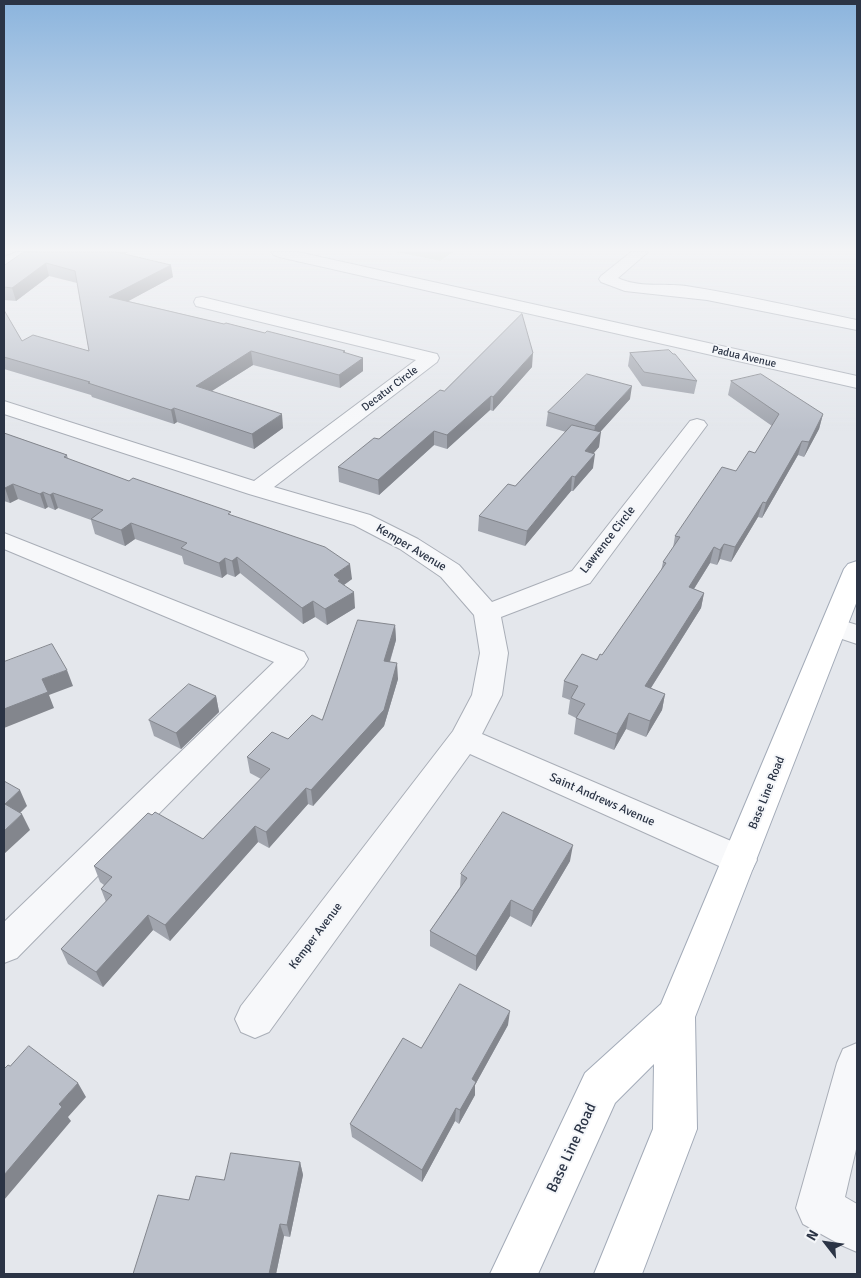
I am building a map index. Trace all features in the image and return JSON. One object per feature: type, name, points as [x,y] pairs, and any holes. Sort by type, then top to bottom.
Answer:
[{"type":"main road","name":"Base Line Road","points":[[618,1274],[675,1129],[675,1017],[740,860],[846,631],[857,569]]},
{"type":"main road","name":"Base Line Road","points":[[514,1274],[600,1088],[675,1017]]},
{"type":"street","name":"Decatur Circle","points":[[241,312],[430,358],[257,489]]},
{"type":"street","name":"Padua Avenue","points":[[544,312],[857,382]]},
{"type":"street","points":[[791,312],[857,325]]},
{"type":"street","name":"Kemper Avenue","points":[[4,407],[257,489],[362,520],[409,544],[450,571],[487,613],[494,653],[487,695],[464,739],[255,1018]]},
{"type":"street","name":"Lawrence Circle","points":[[487,613],[581,577],[697,425]]},
{"type":"street","points":[[4,540],[294,659],[4,946]]},
{"type":"street","name":"Saint Andrews Avenue","points":[[464,739],[740,860]]},
{"type":"street","points":[[857,1063],[819,1208],[857,1229]]},
{"type":"building","points":[[4,312],[22,341],[33,335],[89,351],[82,312],[171,312],[265,333],[267,331],[345,351],[343,352],[363,358],[339,375],[251,351],[196,386],[282,414],[252,434],[174,408],[171,410],[88,383],[90,382],[4,357]]},
{"type":"building","points":[[522,314],[533,353],[493,397],[491,396],[447,435],[434,431],[378,480],[338,467],[374,438],[379,439],[440,390],[444,391]]},
{"type":"building","points":[[669,350],[675,354],[697,381],[644,372],[630,353]]},
{"type":"building","points":[[587,374],[632,386],[595,426],[548,412]]},
{"type":"building","points":[[761,374],[823,414],[809,442],[802,441],[766,503],[763,502],[735,547],[724,544],[720,550],[714,547],[689,587],[704,593],[645,686],[665,694],[650,721],[629,713],[617,734],[576,718],[585,704],[571,698],[578,686],[564,681],[582,654],[597,660],[600,654],[602,655],[666,563],[663,562],[680,537],[675,536],[722,467],[736,471],[749,451],[755,453],[779,414],[731,381]]},
{"type":"building","points":[[572,425],[601,432],[585,451],[595,454],[575,477],[572,476],[527,531],[479,516],[508,484],[515,486]]},
{"type":"building","points":[[4,433],[67,455],[64,457],[129,481],[133,478],[231,512],[228,514],[325,547],[350,564],[334,575],[340,580],[338,581],[354,592],[325,609],[313,601],[302,608],[237,557],[232,561],[225,558],[219,563],[181,548],[187,543],[131,523],[121,530],[91,519],[103,510],[53,493],[50,495],[43,492],[40,494],[13,484],[4,488]]},
{"type":"building","points":[[358,620],[395,625],[384,661],[397,663],[384,710],[311,790],[306,788],[266,832],[255,826],[165,925],[148,915],[96,972],[61,949],[112,895],[101,889],[112,877],[94,866],[148,813],[152,815],[155,812],[203,839],[270,769],[247,757],[272,732],[288,739],[312,715],[322,720]]},
{"type":"building","points":[[52,644],[67,670],[42,679],[48,692],[4,709],[4,662]]},
{"type":"building","points":[[189,684],[216,696],[176,733],[149,720]]},
{"type":"building","points":[[4,781],[20,790],[5,804],[22,814],[4,831]]},
{"type":"building","points":[[503,812],[573,845],[533,911],[511,900],[476,956],[430,931],[467,878],[461,874]]},
{"type":"building","points":[[460,984],[510,1011],[472,1079],[476,1082],[460,1110],[456,1108],[422,1170],[350,1124],[403,1038],[421,1048]]},
{"type":"building","points":[[29,1046],[78,1083],[59,1104],[62,1107],[4,1175],[4,1069],[8,1065],[10,1066]]},
{"type":"building","points":[[231,1153],[300,1162],[287,1225],[280,1224],[269,1274],[133,1274],[158,1195],[189,1200],[196,1176],[224,1180]]}]
